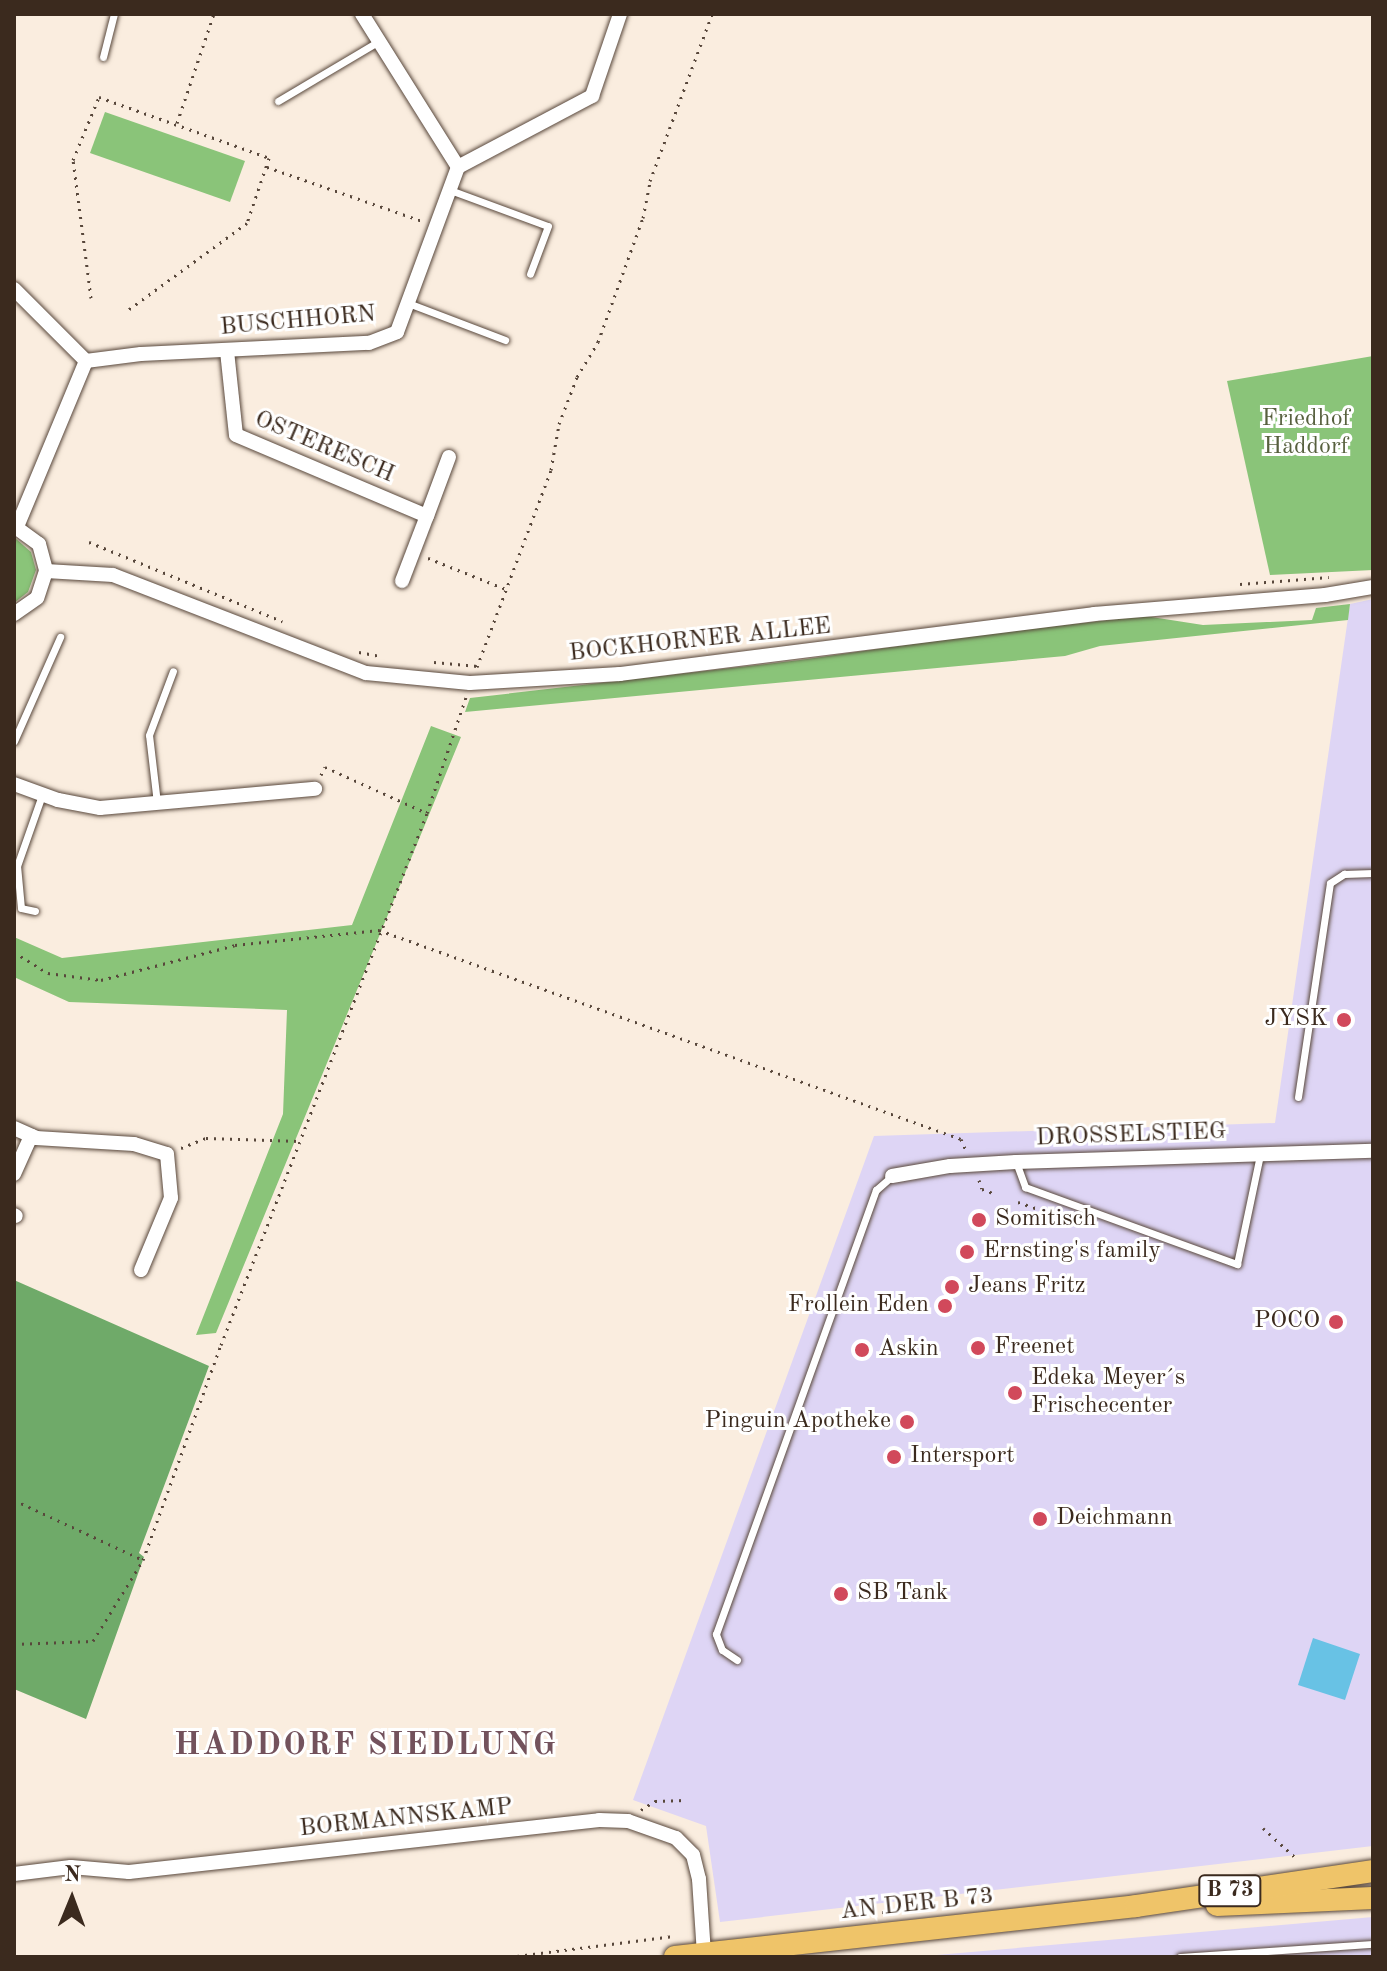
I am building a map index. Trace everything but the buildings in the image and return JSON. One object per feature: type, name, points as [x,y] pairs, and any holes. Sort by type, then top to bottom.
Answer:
[{"type":"main road","name":"AN DER B 73","points":[[704,1954],[1136,1906],[1373,1871]]},
{"type":"main road","name":"AN DER B 73","points":[[1136,1906],[1373,1898]]},
{"type":"main road","name":"B 73","points":[[675,1957],[704,1954]]},
{"type":"street","points":[[362,14],[458,167],[592,96],[620,14]]},
{"type":"street","name":"BUSCHHORN","points":[[86,361],[384,339],[397,332],[458,167]]},
{"type":"street","points":[[14,289],[86,361],[15,526],[39,544],[46,571],[37,598],[14,614]]},
{"type":"street","name":"OSTERESCH","points":[[227,351],[236,435],[427,516]]},
{"type":"street","points":[[402,581],[449,457]]},
{"type":"street","name":"BOCKHORNER ALLEE","points":[[46,571],[113,575],[366,673],[470,683],[620,674],[1094,614],[1325,595],[1373,587]]},
{"type":"street","points":[[14,784],[42,795],[100,808],[315,789]]},
{"type":"street","points":[[14,1128],[31,1136],[134,1144],[167,1154],[171,1198],[141,1270]]},
{"type":"street","points":[[14,1174],[31,1136]]},
{"type":"street","name":"DROSSELSTIEG","points":[[892,1176],[950,1166],[1016,1162],[1373,1151]]},
{"type":"street","name":"BORMANNSKAMP","points":[[14,1874],[71,1867],[129,1872],[599,1820],[634,1822],[676,1838],[693,1855],[699,1879],[704,1954]]},
{"type":"lane","points":[[103,57],[114,14]]},
{"type":"lane","points":[[278,101],[379,41]]},
{"type":"lane","points":[[450,190],[548,226],[530,274]]},
{"type":"lane","points":[[408,303],[505,340]]},
{"type":"lane","points":[[14,741],[60,637]]},
{"type":"lane","points":[[157,803],[149,735],[173,671]]},
{"type":"lane","points":[[35,911],[21,908],[16,891],[17,866],[42,795]]},
{"type":"lane","points":[[1298,1097],[1330,883],[1344,874],[1373,873]]},
{"type":"lane","points":[[1016,1162],[1025,1187],[1237,1264],[1260,1155]]},
{"type":"lane","points":[[737,1660],[722,1650],[716,1634],[876,1190],[892,1176]]},
{"type":"lane","points":[[1180,1957],[1373,1944]]},
{"type":"path","points":[[177,123],[214,14]]},
{"type":"path","points":[[14,1644],[93,1641],[143,1560],[379,930],[427,813],[470,683],[551,470],[559,424],[577,377],[598,342],[643,218],[650,181],[712,14]]},
{"type":"path","points":[[91,298],[73,160],[99,97],[269,158],[247,223],[128,310]]},
{"type":"path","points":[[267,167],[436,226]]},
{"type":"path","points":[[89,542],[293,626]]},
{"type":"path","points":[[414,552],[506,589]]},
{"type":"path","points":[[352,650],[391,659]]},
{"type":"path","points":[[432,662],[478,666]]},
{"type":"path","points":[[315,789],[325,767],[427,813]]},
{"type":"path","points":[[14,952],[48,973],[101,980],[235,945],[379,930],[961,1139]]},
{"type":"path","points":[[167,1154],[206,1138],[300,1141]]},
{"type":"path","points":[[982,1189],[993,1193]]},
{"type":"path","points":[[1018,1202],[1081,1224]]},
{"type":"path","points":[[14,1500],[143,1560]]},
{"type":"path","points":[[634,1822],[642,1808],[655,1801],[686,1800]]},
{"type":"path","points":[[1263,1828],[1302,1864]]},
{"type":"shaded area","points":[[1373,599],[1373,1846],[720,1922],[706,1826],[633,1800],[874,1136],[1275,1123],[1350,604]]},
{"type":"shaded area","points":[[1373,1917],[1373,1957],[925,1956]]},
{"type":"green space","points":[[105,112],[245,161],[230,202],[90,153]]},
{"type":"green space","name":"Friedhof Haddorf","points":[[1373,356],[1373,570],[1270,575],[1227,381]]},
{"type":"green space","points":[[14,537],[31,552],[36,570],[28,592],[14,603]]},
{"type":"green space","points":[[1350,604],[1348,620],[1100,646],[1065,656],[465,712],[470,698],[800,660],[976,635],[1145,616],[1203,625],[1312,620],[1316,608]]},
{"type":"green space","points":[[431,726],[461,737],[216,1333],[196,1335],[283,1114],[287,1010],[69,1002],[14,977],[14,937],[62,958],[352,925]]},
{"type":"green space","points":[[14,1280],[209,1366],[139,1553],[144,1557],[86,1719],[14,1689]]},
{"type":"water","points":[[1313,1638],[1360,1654],[1345,1700],[1298,1685]]},
{"type":"place","name":"JYSK","points":[[1344,1020]]},
{"type":"place","name":"Somitisch","points":[[979,1220]]},
{"type":"place","name":"Ernsting's family","points":[[967,1252]]},
{"type":"place","name":"Jeans Fritz","points":[[952,1287]]},
{"type":"place","name":"Frollein Eden","points":[[945,1306]]},
{"type":"place","name":"POCO","points":[[1336,1322]]},
{"type":"place","name":"Freenet","points":[[978,1348]]},
{"type":"place","name":"Askin","points":[[862,1350]]},
{"type":"place","name":"Edeka Meyer´s Frischecenter","points":[[1015,1393]]},
{"type":"place","name":"Pinguin Apotheke","points":[[907,1422]]},
{"type":"place","name":"Intersport","points":[[894,1457]]},
{"type":"place","name":"Deichmann","points":[[1040,1519]]},
{"type":"place","name":"SB Tank","points":[[841,1594]]},
{"type":"district","name":"HADDORF SIEDLUNG","points":[[366,1746]]}]
